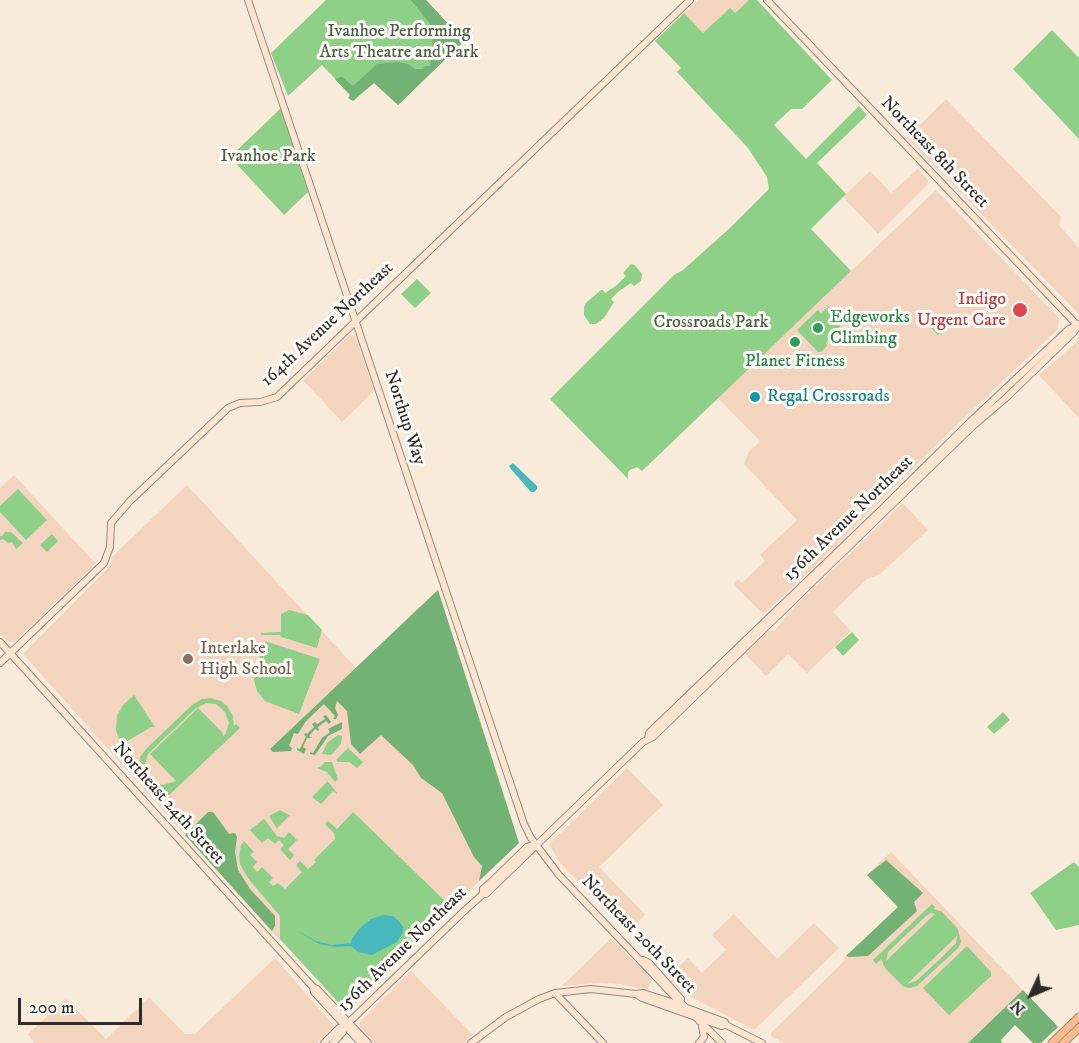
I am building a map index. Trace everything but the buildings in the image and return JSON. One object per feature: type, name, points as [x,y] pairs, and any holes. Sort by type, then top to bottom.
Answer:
[{"type":"main road","name":"Northup Way","points":[[248,0],[518,810],[536,844]]},
{"type":"main road","name":"164th Avenue Northeast","points":[[0,663],[104,563],[110,547],[111,523],[130,501],[225,410],[240,403],[265,401],[277,397],[690,0]]},
{"type":"main road","name":"Northeast 8th Street","points":[[767,0],[1078,325]]},
{"type":"main road","name":"156th Avenue Northeast","points":[[648,739],[649,733],[1069,328],[1078,325]]},
{"type":"main road","name":"156th Avenue Northeast","points":[[333,1043],[344,1032],[346,1026],[483,894],[483,889],[527,847],[536,844],[648,739],[653,737],[973,426],[1007,397],[1078,325]]},
{"type":"main road","points":[[740,652],[761,625]]},
{"type":"main road","name":"Northeast 24th Street","points":[[0,642],[361,1043]]},
{"type":"main road","name":"Northeast 20th Street","points":[[536,844],[559,875],[640,958],[663,985],[722,1043]]},
{"type":"main road","points":[[640,958],[649,963],[678,993],[687,1007]]},
{"type":"main road","points":[[656,997],[663,994],[663,985]]},
{"type":"main road","points":[[471,1043],[521,1008],[555,993],[591,989],[643,993],[656,997],[725,1022],[726,1025],[762,1043]]},
{"type":"main road","points":[[555,993],[603,1043]]},
{"type":"main road","points":[[636,994],[722,1026],[726,1025]]},
{"type":"main road","points":[[1052,1043],[1079,1017]]},
{"type":"main road","points":[[699,1043],[704,1037],[701,1022]]},
{"type":"main road","name":"156th Avenue Northeast","points":[[324,1043],[339,1028],[346,1026]]},
{"type":"main road","name":"Northeast 24th Street","points":[[346,1026],[368,1043]]},
{"type":"main road","points":[[1063,1043],[1079,1028]]},
{"type":"shaded area","points":[[698,0],[749,0],[735,13],[730,9],[703,34],[684,13]]},
{"type":"shaded area","points":[[946,99],[1061,217],[1059,225],[1079,248],[1079,314],[907,138]]},
{"type":"shaded area","points":[[918,169],[928,180],[928,184],[878,234],[843,197],[870,171],[891,193]]},
{"type":"shaded area","points":[[936,190],[1059,318],[1058,329],[763,614],[734,583],[738,579],[742,583],[765,561],[760,555],[797,520],[744,464],[749,452],[760,441],[718,398]]},
{"type":"shaded area","points":[[350,335],[355,336],[374,391],[342,422],[303,380]]},
{"type":"shaded area","points":[[1079,342],[1079,418],[1039,375]]},
{"type":"shaded area","points":[[14,475],[96,564],[14,642],[8,642],[0,633],[0,488]]},
{"type":"shaded area","points":[[187,485],[356,668],[438,589],[519,843],[354,1002],[335,997],[270,930],[23,654],[111,565],[112,557]]},
{"type":"shaded area","points":[[903,503],[928,530],[879,575],[867,579],[833,612],[851,631],[807,673],[788,654],[766,676],[745,654],[770,630],[774,631],[799,602]]},
{"type":"shaded area","points":[[627,768],[663,805],[599,867],[645,914],[629,934],[560,863],[549,844]]},
{"type":"shaded area","points":[[891,852],[1058,1027],[1041,1043],[1033,1043],[1001,1011],[968,1043],[784,1043],[771,1036],[771,1033],[842,963],[846,956],[898,907],[867,875]]},
{"type":"shaded area","points":[[734,914],[777,959],[814,923],[839,948],[754,1030],[682,992],[668,977],[688,958],[702,973],[726,950],[712,935]]},
{"type":"shaded area","points":[[611,938],[652,980],[647,990],[620,984],[562,986]]},
{"type":"shaded area","points":[[275,958],[334,1026],[317,1043],[34,1043],[28,1034],[66,999],[106,1039],[149,997],[185,1034],[195,1034]]},
{"type":"shaded area","points":[[411,971],[473,1035],[464,1043],[374,1043],[360,1028],[359,1023]]},
{"type":"green space","name":"Ivanhoe Performing Arts Theatre and Park","points":[[326,0],[426,0],[464,41],[398,105],[371,76],[350,95],[322,65],[288,96],[271,53]]},
{"type":"green space","points":[[411,0],[426,0],[464,41],[398,105],[374,83],[353,101],[348,98],[350,95],[335,79],[342,77],[353,86],[377,64],[398,62],[408,64],[415,69],[430,66],[434,29]]},
{"type":"green space","name":"Crossroads Park","points":[[749,0],[757,0],[832,80],[802,109],[791,109],[774,125],[806,159],[859,106],[867,115],[817,163],[846,194],[811,229],[851,271],[642,471],[637,467],[630,470],[628,479],[550,399],[674,275],[683,270],[731,227],[769,189],[767,177],[748,148],[677,72],[681,68],[655,41],[684,13],[703,33],[730,8],[735,13]]},
{"type":"green space","points":[[1052,30],[1079,58],[1079,139],[1013,69]]},
{"type":"green space","name":"Ivanhoe Park","points":[[281,108],[308,192],[284,215],[230,157]]},
{"type":"green space","points":[[631,264],[635,265],[642,274],[641,281],[634,286],[631,283],[618,292],[611,299],[614,302],[604,318],[596,324],[590,324],[584,315],[586,303],[601,290],[605,293],[617,285],[626,276],[623,273]]},
{"type":"green space","points":[[417,279],[431,293],[415,308],[401,294]]},
{"type":"green space","name":"Edgeworks Climbing","points":[[829,306],[844,322],[826,343],[827,346],[818,352],[797,330],[818,310],[821,313]]},
{"type":"green space","points":[[940,317],[948,325],[938,335],[930,327]]},
{"type":"green space","points":[[18,489],[47,520],[26,540],[0,512],[0,506]]},
{"type":"green space","points":[[5,532],[11,532],[23,543],[16,549],[12,542],[0,540],[0,536]]},
{"type":"green space","points":[[52,534],[58,541],[47,552],[40,545]]},
{"type":"green space","points":[[438,590],[519,843],[479,881],[482,866],[474,857],[442,793],[421,778],[413,765],[381,735],[360,754],[351,744],[347,711],[337,701],[336,719],[333,719],[335,716],[324,704],[306,721],[298,734],[294,733],[289,746],[292,748],[291,751],[273,752],[270,749]]},
{"type":"green space","points":[[289,610],[308,615],[322,630],[317,648],[280,635],[261,635],[261,633],[281,632],[281,614]]},
{"type":"green space","points":[[852,632],[859,640],[843,656],[835,647]]},
{"type":"green space","points":[[265,641],[320,659],[299,714],[265,701],[257,691],[253,676]]},
{"type":"green space","points":[[134,695],[155,727],[151,727],[121,745],[116,730],[117,716],[123,705]]},
{"type":"green space","points":[[210,698],[221,701],[233,716],[234,726],[236,724],[240,728],[167,797],[163,793],[165,791],[152,788],[143,780],[139,769],[140,757],[192,705],[202,699]],"holes":[[[206,703],[216,704],[225,712],[229,723],[225,735],[223,736],[222,732],[198,708],[150,754],[176,781],[163,785],[152,781],[144,768],[148,754],[195,709]]]},
{"type":"green space","points":[[1003,712],[1010,720],[994,734],[987,727]]},
{"type":"green space","points":[[326,715],[331,722],[329,724],[326,721],[318,727],[318,731],[315,729],[309,736],[312,738],[307,738],[303,747],[306,749],[304,754],[297,750],[297,748],[300,749],[306,736],[305,733],[307,734],[314,727],[312,724],[325,719],[323,716]]},
{"type":"green space","points":[[342,722],[342,729],[328,736],[315,755],[310,754],[322,738],[330,732],[328,729]]},
{"type":"green space","points":[[338,735],[342,736],[341,744],[331,755],[322,754],[327,743]]},
{"type":"green space","points":[[348,748],[363,762],[357,768],[349,762],[336,760]]},
{"type":"green space","points":[[325,762],[332,762],[338,779],[335,782],[327,772],[317,768]]},
{"type":"green space","points":[[325,778],[337,794],[333,791],[321,804],[312,797],[327,782]]},
{"type":"green space","points":[[280,810],[291,816],[277,828],[278,830],[269,816]]},
{"type":"green space","points":[[208,812],[213,812],[229,834],[235,833],[238,870],[250,889],[275,916],[275,926],[272,931],[185,835]]},
{"type":"green space","points":[[353,812],[446,902],[414,931],[412,938],[416,945],[347,1012],[280,939],[280,916],[247,877],[240,864],[239,856],[244,841],[254,852],[250,855],[257,862],[253,867],[257,872],[262,867],[273,878],[269,882],[273,886],[278,883],[285,889],[302,872],[296,865],[300,861],[308,869],[335,839],[334,833],[325,824],[328,821],[337,829]]},
{"type":"green space","points":[[264,819],[277,836],[284,838],[289,832],[297,840],[288,849],[294,855],[290,860],[280,849],[284,845],[279,840],[275,844],[268,838],[262,843],[250,830]]},
{"type":"green space","points":[[886,860],[923,893],[914,902],[917,911],[868,956],[846,956],[898,907],[867,875]]},
{"type":"green space","points":[[1074,862],[1079,867],[1079,925],[1056,930],[1030,893]]},
{"type":"green space","points":[[932,904],[934,909],[942,912],[958,929],[961,942],[958,948],[917,986],[904,987],[885,968],[881,959],[876,964],[873,960]],"holes":[[[931,913],[935,914],[886,961],[888,952]],[[957,936],[956,943],[938,961],[916,981],[907,984]]]},
{"type":"green space","points":[[967,946],[991,972],[991,976],[949,1015],[923,988]]},
{"type":"green space","points":[[1023,990],[1058,1027],[1041,1043],[1033,1043],[1015,1025],[1001,1040],[1002,1043],[968,1043]]},
{"type":"water","points":[[513,463],[537,486],[534,492],[531,492],[510,468],[509,466]]},
{"type":"water","points":[[383,915],[393,916],[399,921],[403,932],[397,942],[372,955],[358,952],[351,946],[335,947],[319,944],[296,930],[316,941],[332,945],[351,943],[352,938],[362,926],[371,919]]},
{"type":"place","name":"Indigo Urgent Care","points":[[1020,310]]},
{"type":"place","name":"Edgeworks Climbing","points":[[818,328]]},
{"type":"place","name":"Planet Fitness","points":[[795,342]]},
{"type":"place","name":"Regal Crossroads","points":[[755,397]]},
{"type":"place","name":"Interlake High School","points":[[188,659]]}]
